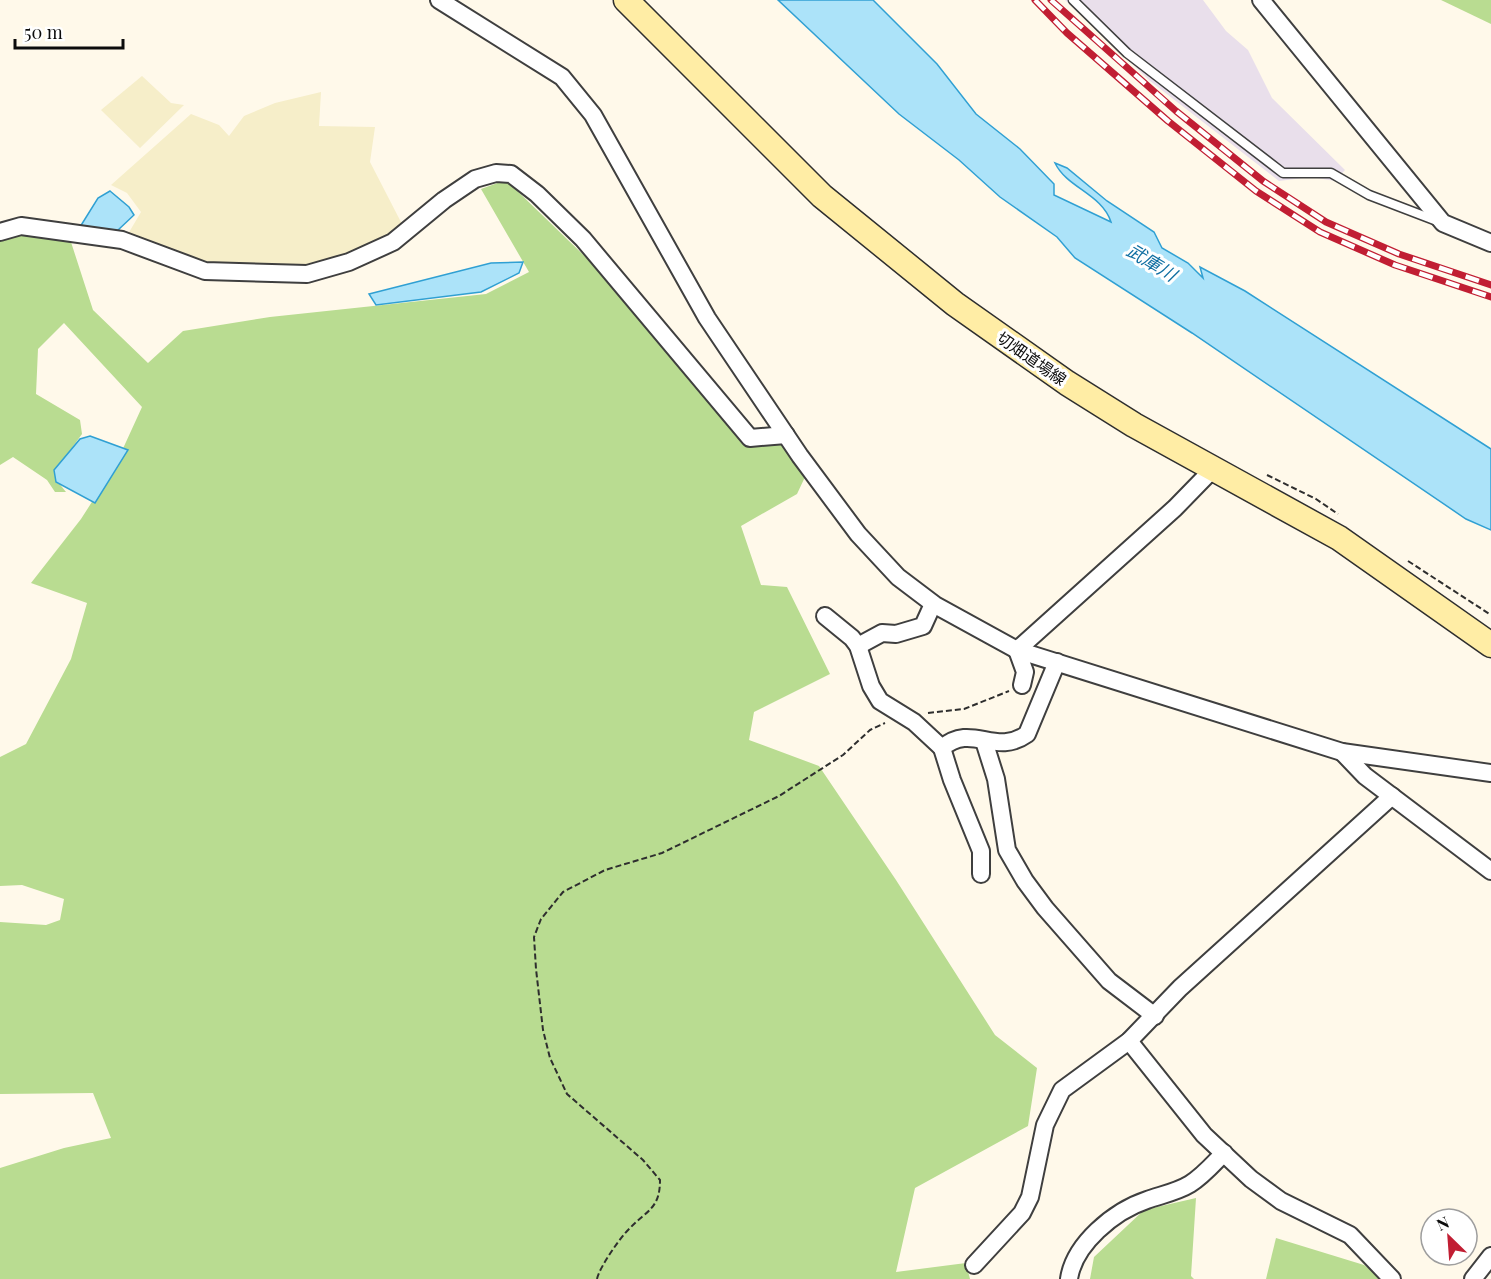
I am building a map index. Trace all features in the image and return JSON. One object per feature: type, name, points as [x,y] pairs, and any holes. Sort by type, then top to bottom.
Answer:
[{"type":"main road","name":"切畑道場線","points":[[626,0],[822,196],[955,304],[1067,383],[1212,470],[1339,538],[1491,645]]},
{"type":"street","points":[[439,0],[562,77],[579,96],[593,115],[707,318],[786,435],[858,534],[898,577],[933,604],[1017,650],[1342,752],[1491,773]]},
{"type":"street","points":[[1261,0],[1443,223],[1491,243]]},
{"type":"street","points":[[0,232],[21,226],[122,240],[205,271],[307,274],[349,262],[393,243],[444,200],[475,179],[496,172],[510,174],[537,194],[583,239],[750,438],[786,435]]},
{"type":"street","points":[[1017,650],[1175,508],[1212,470]]},
{"type":"street","points":[[858,646],[882,633],[910,631],[922,626],[933,604]]},
{"type":"street","points":[[825,616],[852,638],[858,646],[871,686],[880,701],[914,722],[942,748],[952,780],[981,851],[981,874]]},
{"type":"street","points":[[1017,650],[1025,672],[1022,685]]},
{"type":"street","points":[[942,748],[959,737],[973,736],[984,741],[1004,744],[1018,741],[1027,734],[1057,662]]},
{"type":"street","points":[[984,741],[996,779],[1007,850],[1025,881],[1045,908],[1109,981],[1155,1016]]},
{"type":"street","points":[[1342,752],[1365,776],[1491,871]]},
{"type":"street","points":[[974,1265],[1022,1212],[1030,1197],[1045,1125],[1062,1090],[1128,1041],[1180,988],[1392,796]]},
{"type":"street","points":[[1128,1041],[1204,1135],[1251,1179],[1281,1201],[1350,1235],[1392,1279]]},
{"type":"street","points":[[1069,1279],[1071,1267],[1080,1249],[1120,1213],[1145,1200],[1190,1184],[1224,1153]]},
{"type":"street","points":[[1473,1279],[1491,1256]]},
{"type":"lane","points":[[1073,0],[1127,53],[1283,173],[1331,173],[1369,195],[1443,223]]},
{"type":"path","points":[[1262,472],[1316,499],[1344,519]]},
{"type":"path","points":[[1402,558],[1491,615]]},
{"type":"path","points":[[920,714],[963,709],[1022,685]]},
{"type":"path","points":[[597,1279],[628,1229],[651,1212],[660,1193],[660,1180],[643,1160],[567,1094],[543,1030],[534,937],[541,919],[563,892],[605,870],[662,853],[779,796],[843,755],[870,730],[889,722]]},
{"type":"shaded area","points":[[1065,0],[1203,0],[1226,31],[1248,50],[1272,98],[1345,170],[1335,181],[1311,177],[1279,181],[1150,81]]},
{"type":"shaded area","points":[[142,76],[171,103],[184,105],[140,148],[101,110]]},
{"type":"shaded area","points":[[321,92],[319,126],[375,127],[370,162],[403,226],[380,246],[328,266],[284,269],[194,262],[128,234],[141,212],[127,193],[111,185],[191,114],[219,125],[229,136],[244,116],[275,103]]},
{"type":"green space","points":[[1441,0],[1491,0],[1491,24]]},
{"type":"green space","points":[[506,180],[600,271],[747,443],[782,445],[805,477],[797,494],[741,526],[761,585],[787,587],[830,674],[754,712],[749,740],[819,766],[896,880],[995,1035],[1037,1068],[1028,1126],[915,1188],[896,1272],[966,1263],[970,1279],[0,1279],[0,1168],[64,1148],[111,1138],[93,1093],[0,1094],[0,922],[46,925],[60,920],[64,899],[22,885],[0,886],[0,757],[26,744],[71,659],[87,603],[31,583],[81,519],[115,466],[142,407],[64,323],[38,349],[36,394],[80,420],[82,434],[56,470],[58,482],[66,492],[55,492],[47,480],[13,457],[0,465],[0,241],[11,234],[70,239],[93,310],[148,363],[183,331],[270,317],[486,294],[529,272],[481,189]]},
{"type":"green space","points":[[1196,1198],[1191,1276],[1194,1279],[1090,1279],[1094,1257],[1144,1210]]},
{"type":"green space","points":[[1276,1238],[1364,1265],[1382,1279],[1266,1279]]},
{"type":"water","name":"武庫川","points":[[778,0],[873,0],[937,64],[976,114],[1020,149],[1054,184],[1054,195],[1111,222],[1107,212],[1100,204],[1060,172],[1055,163],[1067,168],[1107,201],[1154,232],[1162,248],[1188,263],[1203,278],[1200,267],[1245,291],[1491,449],[1491,530],[1466,519],[1192,333],[1075,258],[1057,237],[1000,197],[959,160],[899,114]]},
{"type":"water","points":[[110,191],[129,207],[134,215],[117,231],[80,227],[98,198]]},
{"type":"water","points":[[523,262],[519,273],[481,292],[376,305],[369,294],[491,263]]},
{"type":"water","points":[[90,436],[128,450],[95,503],[56,482],[54,470],[80,439]]},
{"type":"railway","points":[[1035,0],[1067,33],[1168,121],[1256,191],[1320,232],[1395,265],[1491,297]]},
{"type":"railway","points":[[1051,0],[1176,111],[1263,181],[1326,222],[1399,254],[1491,285]]}]
